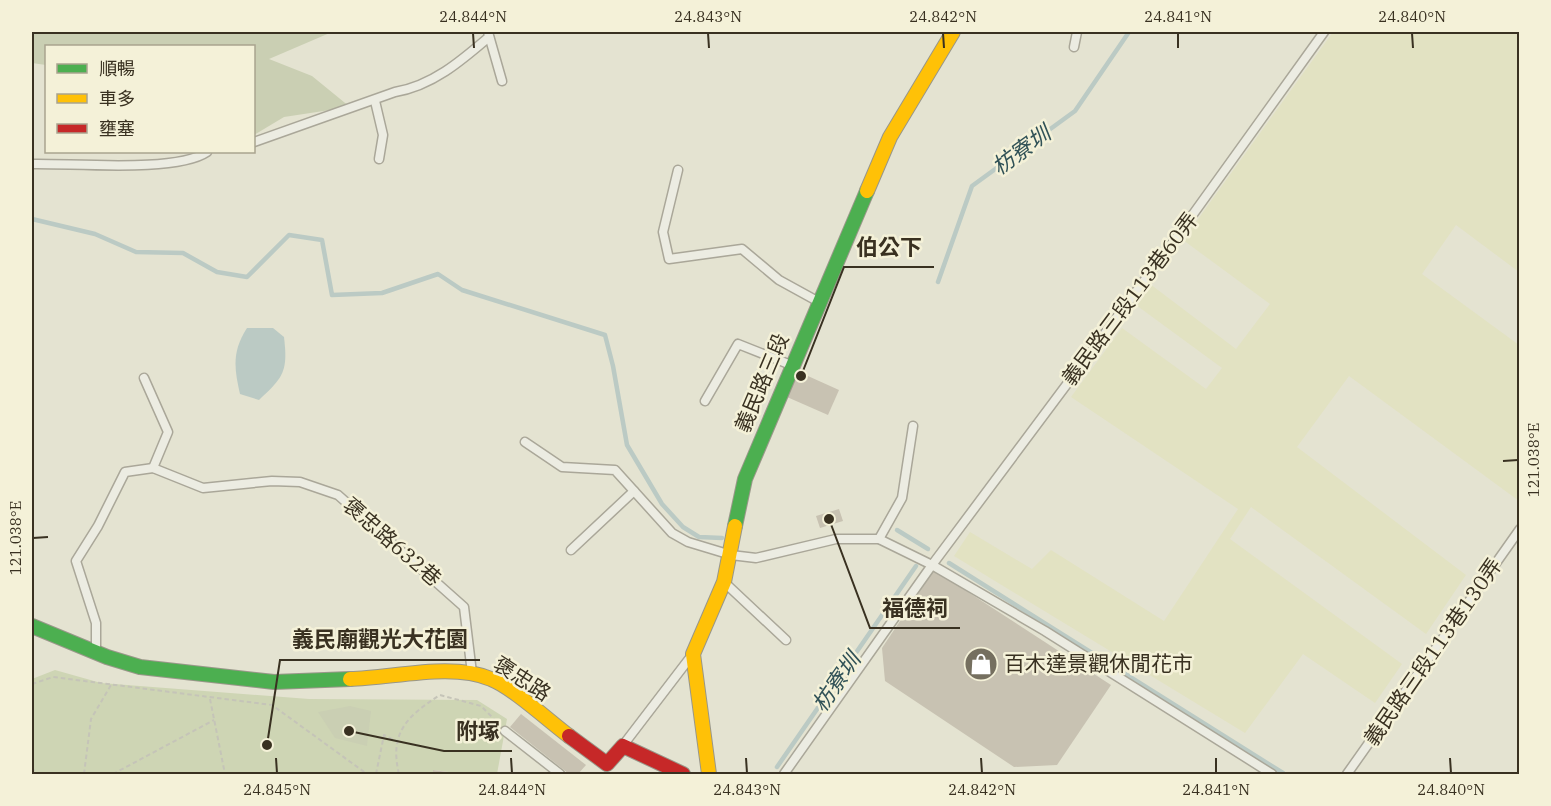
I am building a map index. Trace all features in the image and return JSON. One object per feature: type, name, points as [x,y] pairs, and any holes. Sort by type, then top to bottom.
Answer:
[{"type":"street","name":"義民路三段","points":[[693,654],[724,582],[746,478],[791,366],[890,137],[953,32]]},
{"type":"street","name":"褒忠路","points":[[32,626],[140,667],[274,682],[356,679],[454,671],[472,673],[493,680],[603,769],[623,746]]},
{"type":"street","points":[[693,654],[709,774]]},
{"type":"street","points":[[623,746],[683,774]]},
{"type":"lane","points":[[1074,47],[1077,32]]},
{"type":"lane","name":"義民路三段113巷60弄","points":[[784,774],[932,565],[1168,248],[1324,32]]},
{"type":"lane","points":[[255,142],[395,92],[415,89],[454,66],[489,34],[502,81]]},
{"type":"lane","points":[[375,101],[383,135],[379,159]]},
{"type":"lane","points":[[32,164],[153,164],[198,158],[206,153]]},
{"type":"lane","points":[[678,170],[663,232],[669,259],[742,249],[779,280],[819,302]]},
{"type":"lane","points":[[705,401],[738,344],[791,366]]},
{"type":"lane","points":[[96,652],[96,623],[76,561],[98,526],[125,472],[153,468],[168,432],[144,378]]},
{"type":"lane","points":[[879,539],[902,498],[913,426]]},
{"type":"lane","points":[[525,442],[562,467],[615,470],[679,538],[731,555],[756,558],[836,539],[879,539],[932,565],[1045,631],[1272,774]]},
{"type":"lane","name":"褒忠路632巷","points":[[153,468],[203,488],[272,481],[300,482],[338,495],[464,607],[472,673]]},
{"type":"lane","points":[[571,550],[634,491]]},
{"type":"lane","name":"義民路三段113巷130弄","points":[[1347,774],[1520,530]]},
{"type":"lane","points":[[724,582],[786,640]]},
{"type":"lane","points":[[623,746],[693,654]]},
{"type":"lane","points":[[505,731],[560,774]]},
{"type":"path","points":[[32,684],[53,676],[210,699],[272,705],[367,774]]},
{"type":"path","points":[[84,774],[91,718],[111,685]]},
{"type":"path","points":[[399,774],[396,741],[404,723],[440,695],[481,706],[505,731]]},
{"type":"path","points":[[210,699],[225,774]]},
{"type":"path","points":[[113,774],[214,720]]},
{"type":"path","points":[[376,774],[384,735],[396,741]]},
{"type":"path","points":[[32,766],[36,774]]},
{"type":"green space","points":[[32,32],[332,32],[269,59],[312,76],[350,107],[284,117],[255,134],[255,45],[45,45],[45,65],[32,63]]},
{"type":"green space","points":[[1333,32],[1519,32],[1519,272],[1456,225],[1422,274],[1519,345],[1519,501],[1349,376],[1297,447],[1466,575],[1426,634],[1251,507],[1230,539],[1402,664],[1375,703],[1303,654],[1245,733],[954,556],[970,532],[1032,569],[1051,550],[1164,621],[1238,509],[1071,397],[1122,328],[1206,389],[1222,368],[1136,305],[1150,284],[1236,349],[1270,304],[1183,240]]},
{"type":"green space","points":[[55,670],[101,683],[309,699],[477,700],[507,719],[497,774],[463,774],[434,770],[433,774],[32,774],[32,679]]},
{"type":"green space","points":[[350,706],[371,711],[367,746],[335,738],[318,712]]},
{"type":"shaded area","points":[[247,328],[273,328],[284,337],[285,358],[282,373],[259,400],[240,394],[236,376],[237,352]]},
{"type":"building","points":[[799,372],[839,390],[828,415],[787,397]]},
{"type":"building","points":[[839,509],[843,521],[820,528],[816,516]]},
{"type":"building","name":"百木達景觀休閒花市","points":[[934,570],[1111,685],[1057,765],[1014,767],[885,681],[882,648]]},
{"type":"building","points":[[521,714],[586,765],[578,774],[569,774],[510,727]]},
{"type":"building","points":[[433,770],[455,773],[455,774],[433,774]]},
{"type":"waterway","name":"枋寮圳","points":[[938,282],[972,186],[1075,111],[1129,32]]},
{"type":"waterway","points":[[32,219],[95,234],[136,252],[183,253],[217,272],[247,277],[289,235],[322,240],[332,295],[382,293],[438,274],[462,290],[605,335],[627,445],[662,504],[683,527],[699,537],[722,538]]},
{"type":"waterway","name":"枋寮圳","points":[[897,530],[928,549]]},
{"type":"waterway","points":[[949,563],[1283,773]]},
{"type":"waterway","name":"枋寮圳","points":[[777,767],[916,566]]},
{"type":"traffic: fast","points":[[735,526],[745,479],[867,191]]},
{"type":"traffic: fast","points":[[32,626],[107,657],[140,667],[274,682],[350,679]]},
{"type":"traffic: slow","points":[[867,191],[890,137],[953,32]]},
{"type":"traffic: slow","points":[[709,774],[693,654],[724,582],[735,526]]},
{"type":"traffic: slow","points":[[350,679],[441,671],[476,674],[500,683],[569,736]]},
{"type":"traffic: jam","points":[[569,736],[607,764],[623,746],[683,774]]},
{"type":"place","name":"伯公下","points":[[801,376]]},
{"type":"place","name":"福德祠","points":[[829,519]]},
{"type":"place","name":"百木達景觀休閒花市","points":[[981,664]]},
{"type":"place","name":"附塚","points":[[349,731]]},
{"type":"place","name":"義民廟觀光大花園","points":[[267,745]]}]
